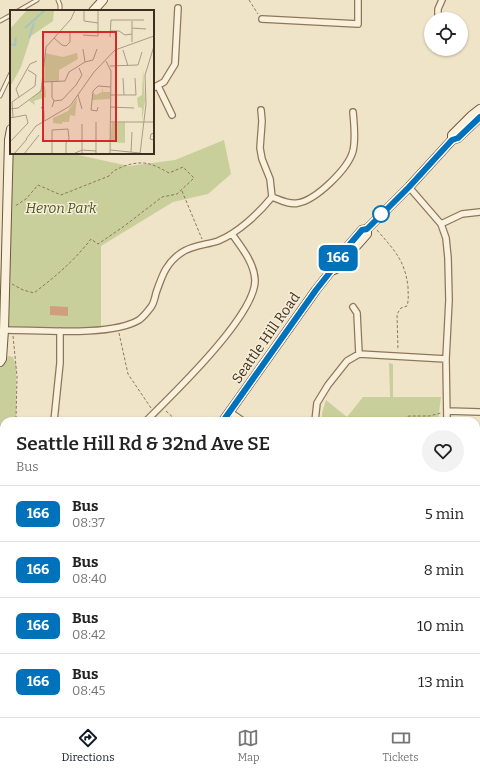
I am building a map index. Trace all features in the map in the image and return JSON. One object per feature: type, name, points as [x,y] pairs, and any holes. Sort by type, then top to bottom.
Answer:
[{"type":"main road","points":[[94,10],[103,0]]},
{"type":"main road","name":"Seattle Hill Road","points":[[452,140],[452,135],[480,109]]},
{"type":"main road","name":"Seattle Hill Road","points":[[226,417],[311,296],[331,271],[331,266],[362,230],[367,229],[409,187],[452,140],[458,138],[480,117]]},
{"type":"main road","points":[[0,362],[2,359],[4,330],[6,212],[10,134]]},
{"type":"street","points":[[262,19],[358,24],[358,0]]},
{"type":"street","points":[[438,12],[442,0]]},
{"type":"street","points":[[172,115],[156,87],[164,82],[175,64],[178,8]]},
{"type":"street","points":[[4,330],[101,330],[118,327],[140,320],[152,306],[162,273],[170,262],[182,252],[195,246],[219,240],[232,234],[258,214],[272,197],[270,179],[262,159],[260,148],[262,121],[261,110]]},
{"type":"street","points":[[272,197],[289,204],[298,203],[318,194],[329,184],[348,162],[352,153],[355,139],[353,112]]},
{"type":"street","points":[[409,187],[441,224],[446,245],[449,293],[449,324],[446,360],[447,417]]},
{"type":"street","points":[[441,224],[462,214],[480,212]]},
{"type":"street","points":[[150,417],[215,349],[246,307],[252,295],[255,281],[253,268],[232,234]]},
{"type":"street","points":[[353,307],[357,313],[359,354]]},
{"type":"street","points":[[54,417],[60,363],[60,331]]},
{"type":"street","points":[[315,417],[317,403],[328,385],[347,360],[359,354],[446,360]]},
{"type":"street","points":[[448,411],[480,412]]},
{"type":"street","points":[[230,412],[237,417]]},
{"type":"lane","points":[[20,10],[37,0]]},
{"type":"lane","points":[[58,0],[60,10]]},
{"type":"lane","points":[[0,21],[10,16]]},
{"type":"lane","points":[[0,96],[10,75]]},
{"type":"path","points":[[249,0],[262,19]]},
{"type":"path","points":[[6,212],[26,199],[38,185],[62,195],[108,176],[113,170],[137,162],[154,165],[169,173],[183,167],[194,178],[177,194],[162,197],[124,227],[98,244],[91,239],[76,258],[61,273],[34,293],[23,290],[11,283]]},
{"type":"path","points":[[181,190],[204,244]]},
{"type":"path","points":[[377,229],[399,256],[406,275],[409,301],[407,306],[401,308],[397,314],[398,356]]},
{"type":"path","points":[[118,327],[128,374],[155,412]]},
{"type":"path","points":[[4,330],[14,337],[17,376],[16,417]]},
{"type":"path","points":[[161,406],[173,417]]},
{"type":"path","points":[[406,417],[430,416],[448,411]]},
{"type":"green space","name":"Heron Park","points":[[224,140],[231,174],[208,194],[173,202],[101,246],[101,330],[4,330],[11,154],[74,154],[129,166],[175,160]]},
{"type":"green space","points":[[9,356],[13,357],[16,365],[16,417],[0,417],[0,362],[2,359]]},
{"type":"green space","points":[[389,363],[393,364],[393,397],[441,397],[438,417],[347,417],[363,397],[390,397]]},
{"type":"green space","points":[[326,400],[347,417],[322,417]]},
{"type":"building","points":[[50,306],[68,307],[68,316],[50,315]]},
{"type":"bus line","name":"166","points":[[226,417],[331,271],[331,266],[362,230],[367,229],[409,187],[452,140],[458,138],[480,117]]}]
